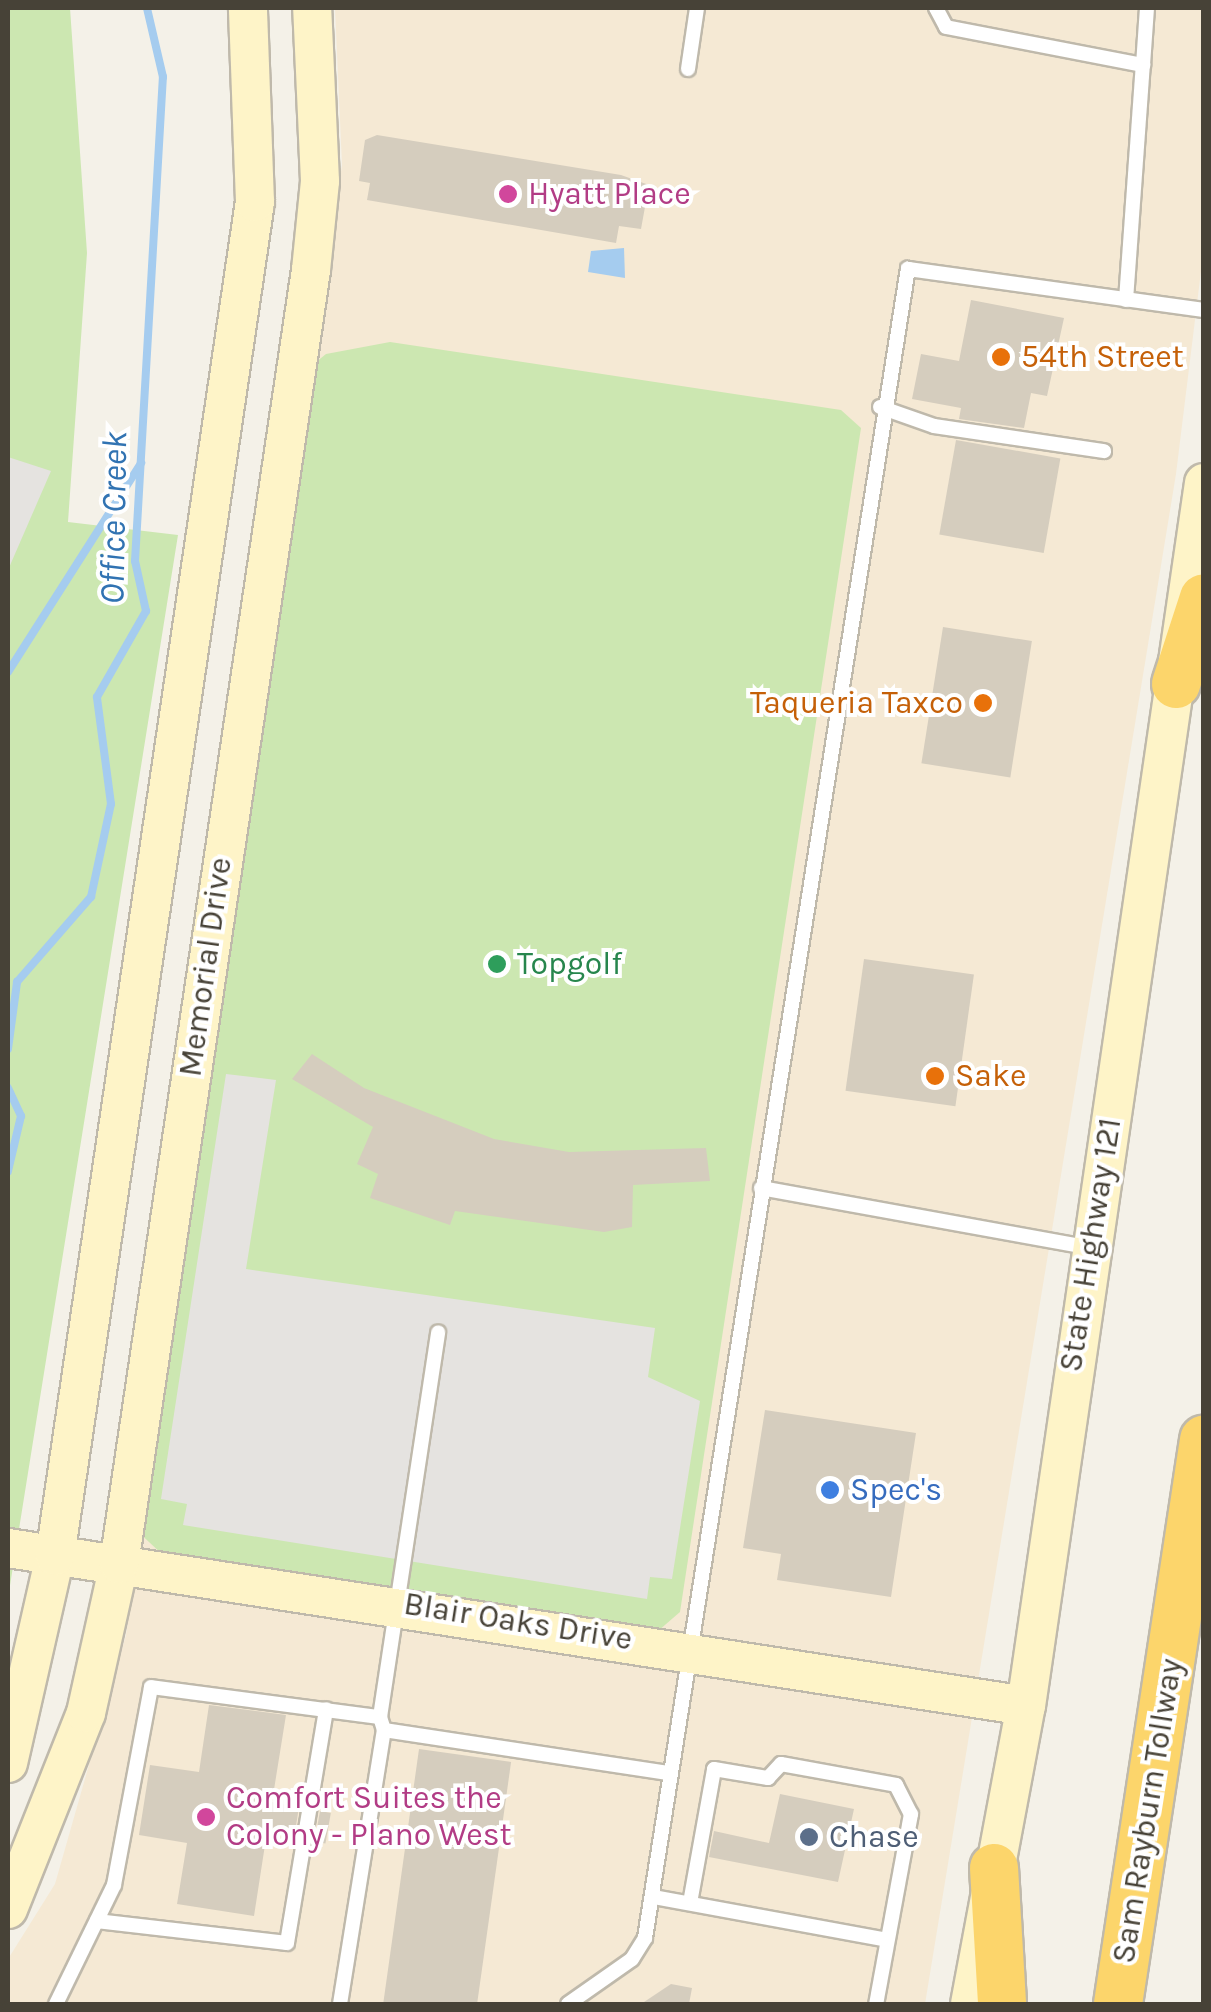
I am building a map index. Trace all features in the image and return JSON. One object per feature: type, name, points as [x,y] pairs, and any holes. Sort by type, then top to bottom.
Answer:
[{"type":"highway","points":[[1176,684],[1204,598]]},
{"type":"highway","name":"Sam Rayburn Tollway","points":[[1118,2004],[1204,1440]]},
{"type":"highway","points":[[994,1868],[1002,2004]]},
{"type":"street","name":"Memorial Drive","points":[[8,1763],[55,1556],[254,202],[248,8]]},
{"type":"street","name":"Memorial Drive","points":[[8,1910],[86,1713],[119,1564],[302,336],[320,181],[312,8]]},
{"type":"street","points":[[237,326],[302,336]]},
{"type":"street","name":"State Highway 121","points":[[970,2004],[1026,1706],[1204,484]]},
{"type":"street","points":[[132,1021],[198,1028]]},
{"type":"street","name":"Blair Oaks Drive","points":[[8,1548],[696,1650],[1026,1706]]},
{"type":"lane","points":[[688,69],[696,8]]},
{"type":"lane","points":[[936,8],[946,27],[1143,66]]},
{"type":"lane","points":[[1126,300],[1148,8]]},
{"type":"lane","points":[[568,2004],[632,1960],[653,1897],[670,1773],[696,1650],[761,1188],[880,407],[908,270],[1204,310]]},
{"type":"lane","points":[[880,407],[934,426],[1104,451]]},
{"type":"lane","points":[[761,1188],[1090,1248]]},
{"type":"lane","points":[[340,2004],[404,1605],[438,1332]]},
{"type":"lane","points":[[56,2004],[114,1885],[150,1687],[326,1708],[382,1724],[670,1773]]},
{"type":"lane","points":[[97,1921],[286,1943],[326,1708]]},
{"type":"lane","points":[[690,1903],[714,1770],[768,1778],[781,1764],[896,1784],[911,1814],[876,2004]]},
{"type":"lane","points":[[653,1897],[887,1940]]},
{"type":"shaded area","points":[[335,8],[1203,8],[1204,247],[1176,474],[925,2004],[8,2004],[8,1959],[55,1884],[126,1635],[342,165]]},
{"type":"shaded area","points":[[8,457],[51,471],[8,570]]},
{"type":"shaded area","points":[[226,1074],[276,1080],[246,1269],[655,1328],[648,1377],[700,1401],[672,1579],[650,1577],[647,1599],[183,1525],[187,1504],[161,1499]]},
{"type":"green space","points":[[8,8],[70,8],[87,253],[68,522],[178,535],[8,1598]]},
{"type":"green space","name":"Topgolf","points":[[390,342],[841,410],[861,428],[680,1612],[658,1631],[164,1556],[134,1528],[310,367],[326,354]]},
{"type":"water","points":[[624,248],[625,278],[588,272],[591,251]]},
{"type":"building","name":"Hyatt Place","points":[[377,135],[621,175],[649,185],[641,229],[619,226],[616,243],[367,200],[370,183],[359,181],[365,140]]},
{"type":"building","points":[[971,300],[1064,318],[1047,396],[1031,393],[1024,428],[959,419],[961,408],[912,399],[921,354],[959,361]]},
{"type":"building","points":[[956,440],[1060,458],[1044,553],[939,535]]},
{"type":"building","points":[[943,627],[1032,641],[1010,777],[921,763]]},
{"type":"building","points":[[864,959],[974,974],[955,1106],[845,1091]]},
{"type":"building","points":[[312,1054],[364,1088],[494,1139],[569,1152],[706,1148],[710,1181],[633,1185],[632,1227],[604,1232],[455,1211],[450,1225],[370,1198],[378,1174],[357,1164],[373,1127],[292,1079]]},
{"type":"building","name":"Spec's","points":[[765,1410],[916,1433],[891,1597],[777,1580],[781,1554],[743,1548]]},
{"type":"building","name":"Comfort Suites the Colony - Plano West","points":[[209,1705],[286,1715],[272,1802],[299,1807],[294,1838],[267,1832],[254,1916],[177,1904],[187,1843],[139,1835],[150,1765],[199,1772]]},
{"type":"building","points":[[419,1749],[511,1762],[477,2004],[383,2004]]},
{"type":"building","name":"Chase","points":[[780,1794],[854,1809],[838,1882],[709,1857],[714,1831],[769,1843]]},
{"type":"building","points":[[320,1811],[331,1813],[325,1843],[315,1842]]},
{"type":"building","points":[[671,1984],[692,1988],[689,2004],[641,2004]]},
{"type":"waterway","name":"Office Creek","points":[[8,1049],[17,982],[91,897],[111,804],[97,697],[146,611],[135,561],[163,77],[147,8]]},
{"type":"waterway","points":[[8,672],[141,463]]},
{"type":"waterway","name":"Office Creek","points":[[8,1088],[21,1116],[8,1171]]},
{"type":"place","name":"Hyatt Place","points":[[508,194]]},
{"type":"place","name":"54th Street","points":[[1001,357]]},
{"type":"place","name":"Taqueria Taxco","points":[[983,703]]},
{"type":"place","name":"Topgolf","points":[[497,964]]},
{"type":"place","name":"Sake","points":[[935,1076]]},
{"type":"place","name":"Spec's","points":[[830,1490]]},
{"type":"place","name":"Comfort Suites the Colony - Plano West","points":[[206,1817]]},
{"type":"place","name":"Chase","points":[[809,1837]]}]
